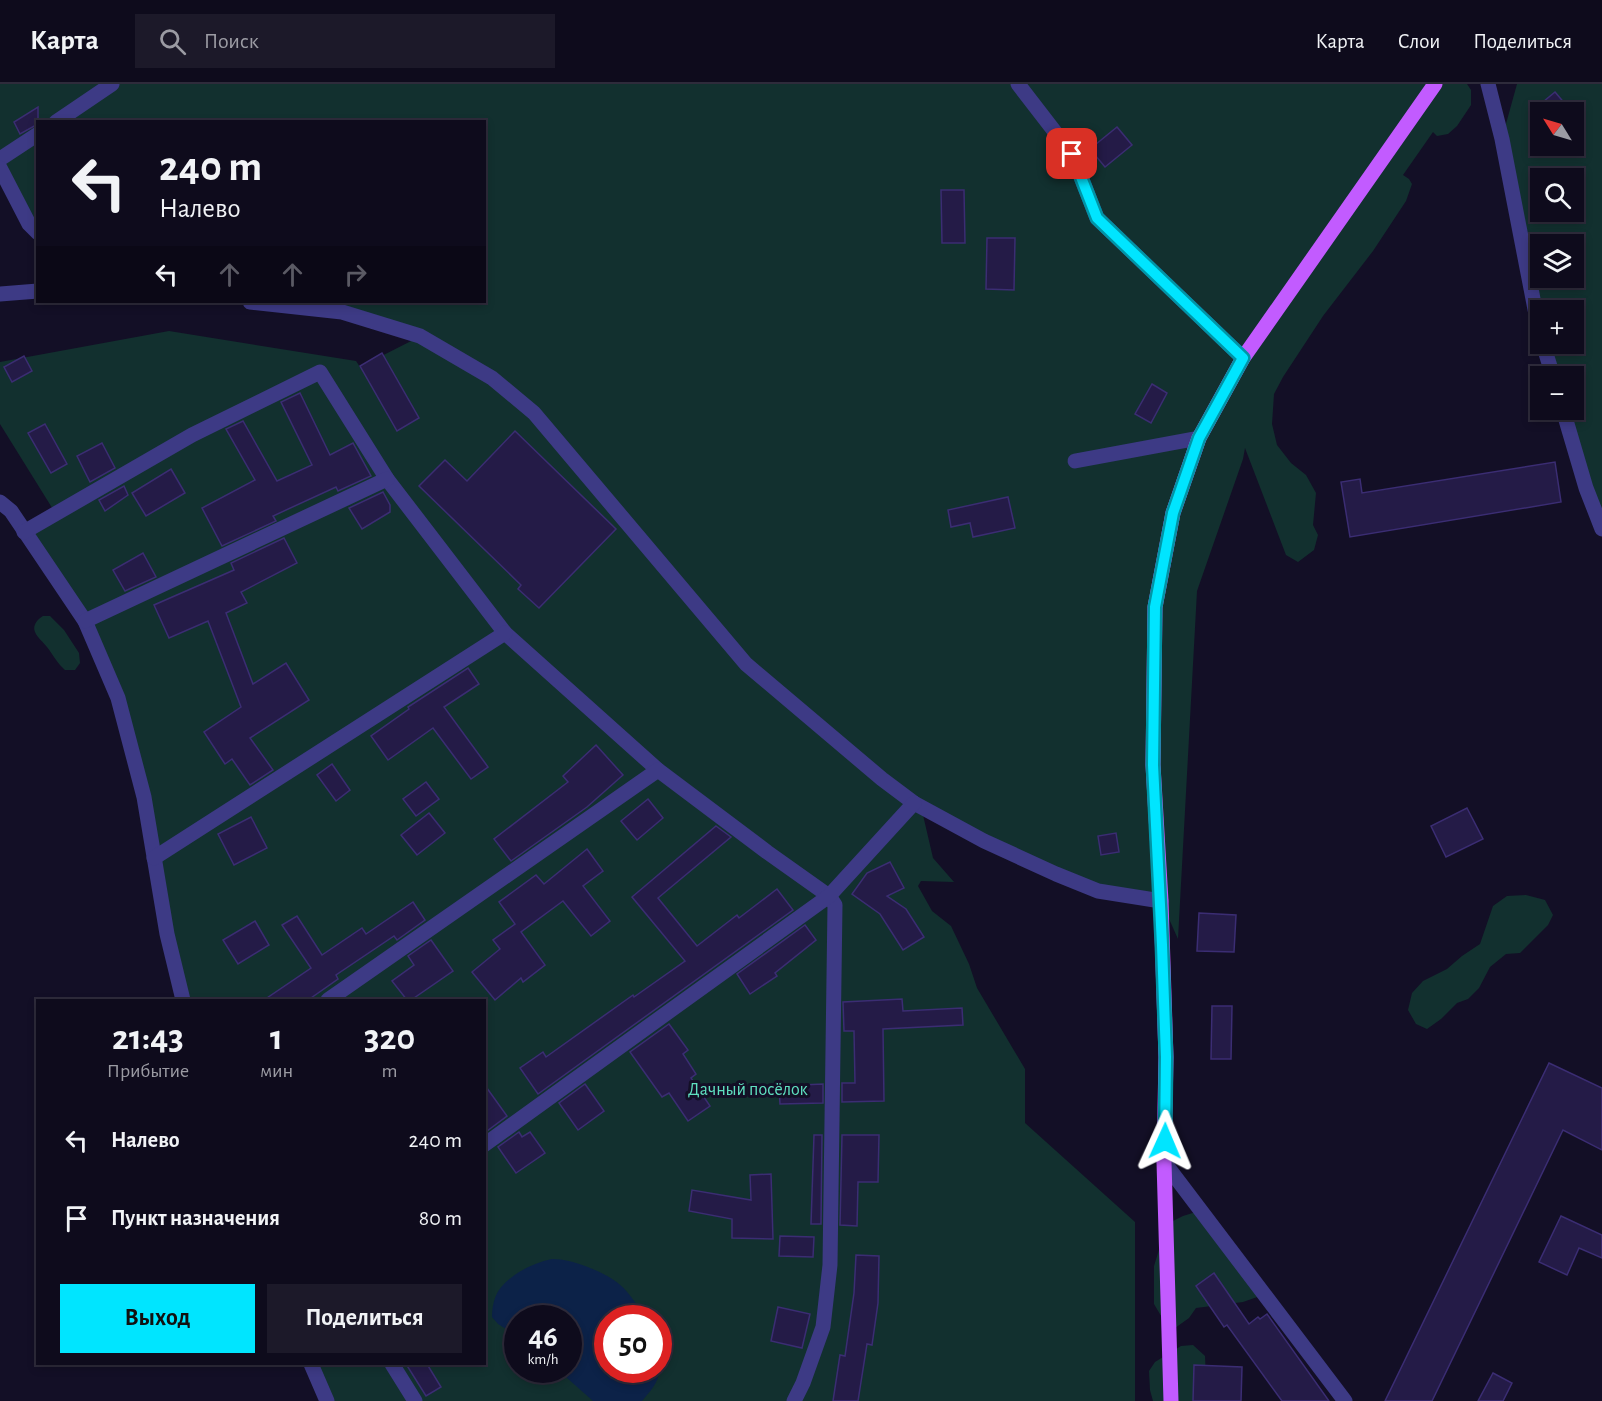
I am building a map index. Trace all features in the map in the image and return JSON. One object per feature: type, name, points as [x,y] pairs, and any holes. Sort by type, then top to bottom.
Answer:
[{"type":"main road","points":[[1171,1401],[1164,1162],[1166,1057],[1161,901],[1153,765],[1155,607],[1173,513],[1199,438],[1243,358],[1436,84]]},
{"type":"street","points":[[59,120],[112,84]]},
{"type":"street","points":[[1018,84],[1072,154],[1097,218],[1243,358]]},
{"type":"street","points":[[1488,84],[1502,139],[1533,300]]},
{"type":"street","points":[[0,159],[36,135]]},
{"type":"street","points":[[0,168],[29,224],[36,231]]},
{"type":"street","points":[[0,294],[36,291]]},
{"type":"street","points":[[259,303],[342,312],[420,336],[492,378],[534,413],[746,664],[882,779],[914,803],[984,841],[1056,874],[1098,891],[1161,901]]},
{"type":"street","points":[[24,532],[192,435],[320,372],[387,479],[505,633],[658,770],[829,896],[835,905],[830,1265],[823,1327],[803,1383],[794,1401]]},
{"type":"street","points":[[1566,420],[1586,488],[1602,529]]},
{"type":"street","points":[[1075,461],[1199,438]]},
{"type":"street","points":[[85,621],[387,479]]},
{"type":"street","points":[[0,502],[11,511],[85,621],[118,698],[144,796],[167,934],[183,999]]},
{"type":"street","points":[[154,858],[505,633]]},
{"type":"street","points":[[329,999],[658,770]]},
{"type":"street","points":[[486,1144],[829,896],[914,803]]},
{"type":"street","points":[[1164,1162],[1345,1401]]},
{"type":"street","points":[[310,1365],[327,1401]]},
{"type":"street","points":[[393,1365],[415,1401]]},
{"type":"green space","name":"Дачный посёлок","points":[[0,84],[1467,84],[1471,90],[1471,105],[1457,126],[1448,134],[1437,136],[1433,132],[1403,175],[1412,184],[1406,201],[1373,251],[1323,316],[1274,394],[1272,424],[1277,445],[1291,463],[1306,475],[1316,493],[1313,525],[1318,535],[1314,550],[1298,562],[1286,555],[1245,448],[1197,591],[1178,939],[1161,901],[1098,891],[923,815],[933,858],[954,882],[921,881],[918,886],[932,911],[951,926],[969,964],[977,988],[1025,1069],[1025,1123],[1135,1222],[1135,1401],[327,1401],[311,1365],[486,1365],[486,999],[183,999],[144,797],[85,621],[27,536],[59,519],[0,424],[0,362],[169,331],[356,361],[360,367],[419,337],[342,312],[259,303],[486,303],[486,120],[36,120],[36,231],[0,168]]},
{"type":"green space","points":[[1517,84],[1602,84],[1602,517],[1568,420],[1584,420],[1584,366],[1551,366],[1548,354],[1584,354],[1584,300],[1538,300],[1536,288],[1584,288],[1584,234],[1530,234],[1530,260],[1504,131]]},
{"type":"green space","points":[[43,616],[50,616],[64,630],[79,653],[80,663],[75,670],[65,670],[36,634],[35,625]]},
{"type":"green space","points":[[1526,895],[1545,900],[1553,915],[1548,925],[1520,953],[1506,954],[1490,967],[1479,988],[1468,999],[1457,1003],[1427,1029],[1416,1024],[1408,1010],[1412,993],[1423,981],[1447,969],[1480,944],[1493,906],[1507,896]]},
{"type":"green space","points":[[1199,1211],[1263,1295],[1243,1302],[1196,1308],[1189,1318],[1175,1328],[1167,1326],[1154,1304],[1154,1266],[1167,1224]]},
{"type":"green space","points":[[1193,1345],[1205,1356],[1207,1401],[1153,1401],[1149,1371],[1155,1362],[1181,1346]]},
{"type":"water","points":[[552,1259],[577,1263],[606,1275],[627,1292],[637,1305],[594,1305],[594,1383],[655,1383],[642,1401],[593,1401],[573,1383],[582,1383],[582,1305],[504,1305],[504,1328],[492,1317],[496,1296],[504,1284],[523,1270]]},
{"type":"building","points":[[1555,92],[1564,102],[1543,102]]},
{"type":"building","points":[[38,107],[36,125],[20,134],[14,122]]},
{"type":"building","points":[[1117,127],[1132,145],[1105,167],[1090,149]]},
{"type":"building","points":[[941,190],[964,190],[965,243],[942,243]]},
{"type":"building","points":[[987,238],[1015,238],[1014,290],[986,289]]},
{"type":"building","points":[[382,353],[419,418],[397,431],[360,366]]},
{"type":"building","points":[[24,356],[32,371],[12,382],[4,367]]},
{"type":"building","points":[[1152,384],[1167,393],[1151,423],[1135,414]]},
{"type":"building","points":[[300,393],[330,455],[353,443],[371,476],[338,491],[336,487],[273,516],[276,521],[222,546],[202,508],[255,480],[226,429],[243,421],[277,481],[312,465],[281,402]]},
{"type":"building","points":[[45,424],[67,464],[51,473],[28,433]]},
{"type":"building","points":[[515,431],[616,529],[539,608],[518,589],[521,585],[419,486],[445,460],[467,481]]},
{"type":"building","points":[[102,443],[115,468],[90,482],[77,456]]},
{"type":"building","points":[[1555,462],[1561,502],[1350,537],[1341,482],[1360,479],[1362,493]]},
{"type":"building","points":[[171,469],[185,493],[146,516],[132,493]]},
{"type":"building","points":[[124,486],[128,495],[105,511],[99,500]]},
{"type":"building","points":[[383,492],[390,505],[390,512],[362,529],[349,508]]},
{"type":"building","points":[[1008,497],[1015,528],[973,537],[970,523],[951,527],[948,510]]},
{"type":"building","points":[[284,538],[297,563],[241,592],[247,603],[226,613],[253,684],[286,663],[309,700],[250,738],[273,770],[250,785],[232,759],[225,764],[204,732],[241,707],[208,621],[169,638],[154,605],[234,570],[231,563]]},
{"type":"building","points":[[143,553],[156,577],[125,591],[113,570]]},
{"type":"building","points":[[468,668],[479,684],[444,707],[488,767],[471,779],[433,728],[388,760],[371,736],[409,709],[408,707]]},
{"type":"building","points":[[596,745],[623,775],[587,807],[511,861],[494,839],[568,782],[563,776]]},
{"type":"building","points":[[332,764],[350,790],[336,801],[317,775]]},
{"type":"building","points":[[426,782],[439,799],[416,816],[403,799]]},
{"type":"building","points":[[648,799],[663,818],[637,840],[621,821]]},
{"type":"building","points":[[1467,808],[1483,839],[1446,857],[1431,826]]},
{"type":"building","points":[[429,813],[445,833],[417,855],[401,835]]},
{"type":"building","points":[[251,817],[267,848],[234,865],[218,834]]},
{"type":"building","points":[[716,826],[731,837],[658,898],[697,946],[737,915],[739,918],[777,889],[793,910],[538,1094],[520,1068],[543,1052],[546,1057],[685,961],[632,897]]},
{"type":"building","points":[[1116,833],[1119,852],[1101,855],[1098,836]]},
{"type":"building","points":[[587,849],[603,871],[583,886],[610,921],[591,936],[563,901],[521,932],[545,965],[523,982],[521,978],[495,1000],[472,972],[500,949],[493,940],[515,924],[499,902],[536,875],[544,884]]},
{"type":"building","points":[[890,862],[904,888],[887,896],[906,909],[924,937],[903,950],[880,914],[852,894],[867,873]]},
{"type":"building","points":[[413,902],[425,920],[397,940],[394,936],[336,975],[338,979],[309,999],[265,999],[311,968],[282,925],[297,916],[322,955],[362,928],[366,934]]},
{"type":"building","points":[[1199,913],[1236,915],[1234,952],[1197,951]]},
{"type":"building","points":[[255,921],[269,945],[238,964],[223,940]]},
{"type":"building","points":[[805,925],[816,940],[775,973],[777,976],[750,994],[737,974]]},
{"type":"building","points":[[431,940],[453,971],[412,999],[406,999],[392,981],[414,965],[408,956]]},
{"type":"building","points":[[902,999],[903,1011],[962,1008],[963,1025],[883,1029],[884,1101],[842,1102],[842,1083],[855,1083],[854,1031],[844,1031],[843,1002]]},
{"type":"building","points":[[1212,1006],[1232,1006],[1231,1059],[1211,1059]]},
{"type":"building","points":[[669,1024],[688,1050],[683,1054],[696,1074],[691,1078],[710,1106],[688,1121],[669,1093],[662,1097],[630,1052]]},
{"type":"building","points":[[1549,1063],[1602,1088],[1602,1150],[1563,1130],[1432,1401],[1385,1401]]},
{"type":"building","points":[[585,1084],[604,1111],[578,1130],[559,1103]]},
{"type":"building","points":[[823,1084],[823,1103],[780,1104],[779,1086]]},
{"type":"building","points":[[486,1087],[507,1116],[486,1130]]},
{"type":"building","points":[[519,1132],[522,1137],[530,1132],[545,1153],[516,1173],[498,1147]]},
{"type":"building","points":[[814,1135],[822,1135],[821,1224],[811,1224]]},
{"type":"building","points":[[842,1135],[879,1135],[878,1182],[858,1182],[857,1226],[840,1225]]},
{"type":"building","points":[[771,1174],[773,1239],[732,1238],[732,1219],[689,1211],[692,1190],[751,1200],[750,1175]]},
{"type":"building","points":[[1561,1216],[1602,1235],[1602,1258],[1579,1248],[1567,1275],[1539,1262]]},
{"type":"building","points":[[780,1236],[814,1237],[813,1257],[779,1256]]},
{"type":"building","points":[[856,1255],[879,1256],[878,1303],[872,1345],[867,1344],[858,1401],[833,1401],[840,1355],[845,1356],[854,1293]]},
{"type":"building","points":[[1214,1273],[1249,1324],[1267,1314],[1329,1401],[1282,1401],[1227,1325],[1224,1327],[1196,1286]]},
{"type":"building","points":[[778,1307],[810,1314],[802,1348],[771,1341]]},
{"type":"building","points":[[407,1365],[428,1365],[441,1387],[426,1396]]},
{"type":"building","points":[[1194,1365],[1242,1367],[1241,1401],[1193,1401]]},
{"type":"building","points":[[1493,1373],[1512,1383],[1503,1401],[1478,1401]]},
{"type":"route","points":[[1072,154],[1097,218],[1243,358],[1199,438],[1173,513],[1155,607],[1153,765],[1161,901],[1166,1057],[1165,1141]]}]
